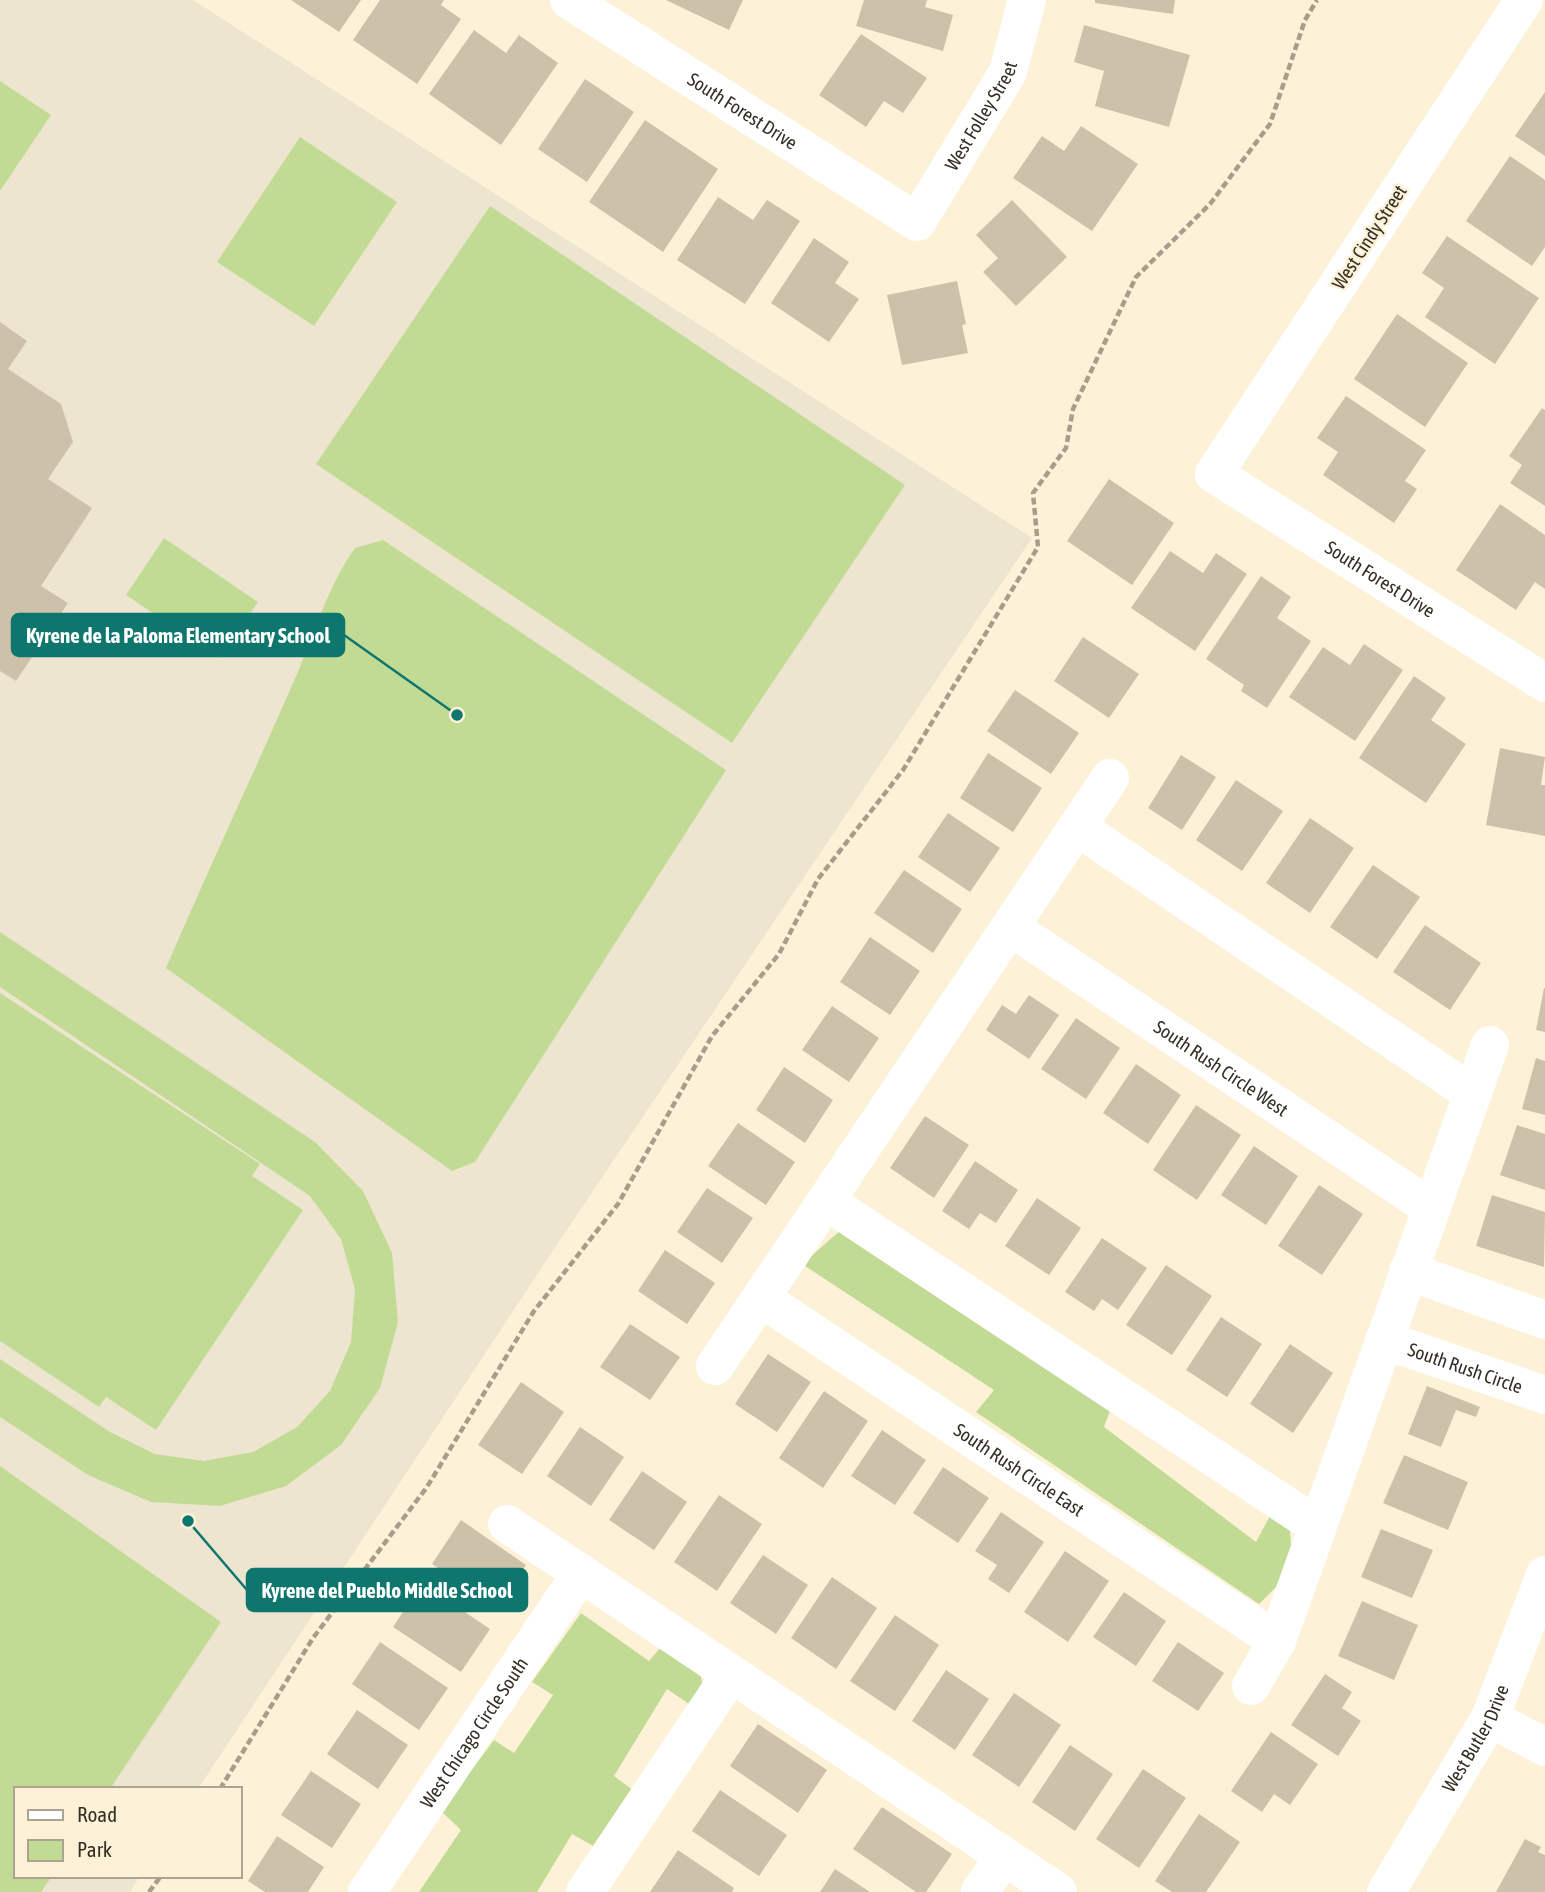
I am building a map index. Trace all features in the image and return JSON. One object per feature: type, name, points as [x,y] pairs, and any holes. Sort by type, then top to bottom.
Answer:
[{"type":"street","name":"South Forest Drive","points":[[569,0],[917,222]]},
{"type":"street","name":"West Folley Street","points":[[917,222],[1008,72],[1027,0]]},
{"type":"street","name":"West Cindy Street","points":[[1214,474],[1524,0]]},
{"type":"street","name":"South Forest Drive","points":[[1214,474],[1545,683]]},
{"type":"street","points":[[715,1366],[1110,778]]},
{"type":"street","points":[[1077,827],[1473,1094]]},
{"type":"street","name":"South Rush Circle West","points":[[1010,927],[1431,1208]]},
{"type":"street","points":[[1251,1686],[1277,1641],[1490,1045]]},
{"type":"street","points":[[826,1201],[1317,1526]]},
{"type":"street","name":"South Rush Circle East","points":[[761,1298],[1277,1641]]},
{"type":"street","points":[[1396,1306],[1545,1320]]},
{"type":"street","name":"South Rush Circle","points":[[1396,1306],[1545,1395]]},
{"type":"street","points":[[507,1524],[1058,1892]]},
{"type":"street","name":"West Chicago Circle South","points":[[367,1892],[580,1573]]},
{"type":"street","name":"West Butler Drive","points":[[1386,1892],[1490,1718],[1545,1575]]},
{"type":"street","points":[[585,1892],[731,1674]]},
{"type":"street","points":[[1490,1718],[1545,1747]]},
{"type":"street","points":[[980,1892],[1004,1856]]},
{"type":"path","points":[[221,1787],[313,1638],[427,1487],[534,1311],[618,1204],[712,1036],[779,954],[818,878],[903,770],[1038,547],[1033,493],[1066,448],[1073,409],[1136,277],[1210,204],[1270,124],[1305,20],[1317,0]]},
{"type":"shaded area","points":[[0,0],[193,0],[1032,538],[552,1252],[199,1787],[14,1787],[14,1878],[139,1878],[130,1892],[0,1892]]},
{"type":"green space","points":[[0,81],[51,115],[0,191]]},
{"type":"green space","points":[[300,137],[397,202],[314,326],[217,262]]},
{"type":"green space","points":[[490,206],[905,485],[732,743],[316,464]]},
{"type":"green space","points":[[164,538],[258,602],[220,658],[126,595]]},
{"type":"green space","points":[[383,540],[726,770],[475,1162],[452,1171],[166,968],[337,578],[355,548]]},
{"type":"green space","points":[[0,932],[315,1142],[363,1191],[392,1253],[398,1322],[380,1388],[341,1445],[286,1486],[220,1506],[151,1502],[88,1475],[0,1417],[0,1359],[110,1432],[155,1454],[204,1461],[253,1452],[297,1427],[330,1391],[351,1342],[355,1289],[341,1239],[310,1196],[0,987]]},
{"type":"green space","points":[[0,993],[260,1164],[252,1176],[303,1210],[156,1430],[106,1397],[99,1407],[0,1341]]},
{"type":"green space","points":[[849,1223],[1111,1408],[1104,1427],[1256,1542],[1272,1512],[1290,1531],[1293,1570],[1259,1604],[976,1412],[994,1390],[802,1264]]},
{"type":"green space","points":[[0,1466],[221,1622],[111,1787],[14,1787],[14,1878],[51,1878],[41,1892],[0,1892]]},
{"type":"green space","points":[[581,1613],[649,1661],[667,1640],[698,1661],[704,1694],[689,1704],[667,1689],[614,1776],[634,1791],[595,1847],[572,1834],[537,1892],[419,1892],[461,1830],[441,1811],[494,1740],[514,1753],[553,1695],[532,1682]]},
{"type":"building","points":[[291,0],[361,0],[339,32]]},
{"type":"building","points":[[380,0],[444,0],[441,5],[461,19],[417,84],[353,40]]},
{"type":"building","points":[[666,0],[743,0],[729,30]]},
{"type":"building","points":[[864,0],[927,0],[925,7],[953,15],[943,51],[856,26]]},
{"type":"building","points":[[1095,0],[1175,0],[1173,14],[1095,3]]},
{"type":"building","points":[[1084,25],[1190,55],[1169,127],[1095,106],[1104,71],[1074,62]]},
{"type":"building","points":[[474,30],[506,53],[519,35],[558,63],[501,145],[429,94]]},
{"type":"building","points":[[861,34],[927,78],[903,113],[884,101],[866,127],[819,95]]},
{"type":"building","points":[[585,79],[634,112],[587,182],[538,149]]},
{"type":"building","points":[[1545,92],[1545,156],[1515,136]]},
{"type":"building","points":[[645,120],[718,169],[663,252],[589,202]]},
{"type":"building","points":[[1081,126],[1138,164],[1092,231],[1013,178],[1042,136],[1064,151]]},
{"type":"building","points":[[1510,156],[1545,180],[1545,247],[1532,266],[1466,221]]},
{"type":"building","points":[[718,197],[753,220],[767,200],[800,221],[745,304],[677,260]]},
{"type":"building","points":[[1012,200],[1067,257],[1016,306],[983,272],[998,258],[976,235]]},
{"type":"building","points":[[1447,236],[1539,298],[1495,364],[1425,317],[1444,288],[1422,273]]},
{"type":"building","points":[[814,238],[849,262],[835,283],[859,299],[829,342],[771,303]]},
{"type":"building","points":[[957,281],[966,324],[962,325],[968,353],[902,365],[887,295]]},
{"type":"building","points":[[1397,314],[1468,363],[1425,427],[1354,379]]},
{"type":"building","points":[[0,322],[27,341],[8,369],[61,404],[73,442],[48,479],[92,508],[41,586],[68,603],[16,681],[0,671]]},
{"type":"building","points":[[1346,396],[1426,450],[1405,481],[1417,489],[1394,523],[1323,475],[1338,452],[1317,438]]},
{"type":"building","points":[[1542,408],[1545,410],[1545,506],[1510,483],[1522,465],[1509,456]]},
{"type":"building","points":[[1109,479],[1174,523],[1132,585],[1067,541]]},
{"type":"building","points":[[1500,504],[1545,535],[1545,589],[1535,582],[1516,610],[1456,570]]},
{"type":"building","points":[[1170,551],[1203,573],[1216,553],[1247,574],[1195,651],[1131,608]]},
{"type":"building","points":[[1261,576],[1291,597],[1277,618],[1311,641],[1267,708],[1241,691],[1244,685],[1206,659]]},
{"type":"building","points":[[1083,637],[1139,674],[1109,718],[1054,681]]},
{"type":"building","points":[[1364,644],[1403,670],[1355,741],[1289,697],[1323,647],[1350,665]]},
{"type":"building","points":[[1414,676],[1446,698],[1431,720],[1466,744],[1426,803],[1359,758]]},
{"type":"building","points":[[1015,690],[1079,733],[1051,774],[987,731]]},
{"type":"building","points":[[1500,748],[1545,757],[1541,785],[1545,785],[1545,836],[1486,825]]},
{"type":"building","points":[[988,753],[1042,788],[1013,832],[960,798]]},
{"type":"building","points":[[1181,755],[1216,777],[1182,830],[1148,808]]},
{"type":"building","points":[[1236,780],[1283,811],[1242,871],[1196,840]]},
{"type":"building","points":[[948,813],[1000,848],[970,892],[918,857]]},
{"type":"building","points":[[1310,818],[1354,848],[1310,913],[1266,883]]},
{"type":"building","points":[[1373,865],[1420,897],[1377,959],[1330,927]]},
{"type":"building","points":[[904,870],[962,909],[933,953],[874,913]]},
{"type":"building","points":[[1425,925],[1481,963],[1450,1010],[1393,972]]},
{"type":"building","points":[[870,937],[920,971],[890,1015],[840,982]]},
{"type":"building","points":[[1545,988],[1545,1032],[1536,1030]]},
{"type":"building","points":[[1029,995],[1059,1015],[1029,1059],[986,1030],[1002,1005],[1016,1014]]},
{"type":"building","points":[[832,1006],[879,1038],[849,1082],[802,1050]]},
{"type":"building","points":[[1076,1018],[1120,1048],[1086,1099],[1041,1069]]},
{"type":"building","points":[[1536,1058],[1545,1061],[1545,1115],[1522,1109]]},
{"type":"building","points":[[1136,1064],[1181,1095],[1148,1144],[1103,1113]]},
{"type":"building","points":[[784,1067],[833,1100],[805,1143],[756,1110]]},
{"type":"building","points":[[1196,1105],[1241,1135],[1197,1200],[1153,1170]]},
{"type":"building","points":[[925,1116],[969,1145],[934,1198],[890,1168]]},
{"type":"building","points":[[738,1123],[795,1162],[766,1205],[708,1166]]},
{"type":"building","points":[[1517,1125],[1545,1134],[1545,1190],[1500,1175]]},
{"type":"building","points":[[1254,1146],[1298,1176],[1266,1225],[1221,1195]]},
{"type":"building","points":[[975,1161],[1018,1190],[996,1223],[980,1213],[969,1229],[942,1211]]},
{"type":"building","points":[[1319,1185],[1363,1214],[1322,1275],[1278,1246]]},
{"type":"building","points":[[707,1188],[753,1218],[722,1263],[677,1232]]},
{"type":"building","points":[[1492,1195],[1545,1212],[1544,1267],[1476,1246]]},
{"type":"building","points":[[1037,1198],[1081,1228],[1049,1275],[1005,1246]]},
{"type":"building","points":[[1102,1238],[1147,1268],[1118,1310],[1102,1299],[1094,1311],[1065,1292]]},
{"type":"building","points":[[665,1250],[715,1283],[687,1324],[638,1291]]},
{"type":"building","points":[[1166,1265],[1212,1296],[1172,1355],[1126,1325]]},
{"type":"building","points":[[1221,1317],[1262,1344],[1227,1397],[1186,1370]]},
{"type":"building","points":[[630,1324],[680,1357],[650,1400],[600,1367]]},
{"type":"building","points":[[1290,1344],[1333,1373],[1293,1433],[1250,1404]]},
{"type":"building","points":[[768,1354],[811,1382],[777,1432],[735,1404]]},
{"type":"building","points":[[521,1382],[564,1412],[522,1474],[478,1445]]},
{"type":"building","points":[[1427,1386],[1480,1407],[1476,1417],[1456,1410],[1441,1447],[1408,1434]]},
{"type":"building","points":[[824,1391],[868,1421],[823,1488],[779,1458]]},
{"type":"building","points":[[580,1427],[624,1457],[591,1506],[547,1476]]},
{"type":"building","points":[[882,1430],[926,1460],[895,1505],[851,1476]]},
{"type":"building","points":[[1404,1455],[1468,1482],[1448,1530],[1383,1503]]},
{"type":"building","points":[[943,1467],[989,1498],[958,1543],[913,1513]]},
{"type":"building","points":[[642,1471],[687,1502],[654,1550],[609,1520]]},
{"type":"building","points":[[719,1495],[762,1524],[717,1591],[674,1562]]},
{"type":"building","points":[[1001,1512],[1044,1542],[1009,1593],[988,1579],[997,1565],[975,1551]]},
{"type":"building","points":[[461,1520],[526,1565],[497,1608],[432,1564]]},
{"type":"building","points":[[1381,1529],[1433,1550],[1412,1598],[1361,1577]]},
{"type":"building","points":[[1065,1551],[1109,1581],[1068,1642],[1024,1612]]},
{"type":"building","points":[[763,1555],[808,1585],[776,1634],[730,1603]]},
{"type":"building","points":[[832,1577],[877,1608],[836,1669],[791,1638]]},
{"type":"building","points":[[422,1583],[490,1629],[461,1672],[393,1627]]},
{"type":"building","points":[[1124,1592],[1166,1621],[1136,1666],[1093,1637]]},
{"type":"building","points":[[1362,1601],[1418,1625],[1394,1680],[1338,1656]]},
{"type":"building","points":[[895,1615],[939,1645],[895,1711],[850,1681]]},
{"type":"building","points":[[380,1642],[448,1688],[419,1730],[352,1684]]},
{"type":"building","points":[[1178,1642],[1224,1673],[1198,1711],[1152,1681]]},
{"type":"building","points":[[946,1670],[989,1699],[955,1750],[912,1721]]},
{"type":"building","points":[[1325,1674],[1352,1692],[1342,1708],[1361,1721],[1338,1756],[1291,1725]]},
{"type":"building","points":[[1014,1693],[1061,1725],[1019,1787],[972,1755]]},
{"type":"building","points":[[357,1710],[408,1745],[378,1789],[327,1754]]},
{"type":"building","points":[[758,1724],[827,1770],[798,1813],[730,1766]]},
{"type":"building","points":[[1271,1732],[1318,1764],[1290,1805],[1274,1794],[1262,1812],[1231,1791]]},
{"type":"building","points":[[1070,1745],[1113,1774],[1075,1831],[1032,1802]]},
{"type":"building","points":[[1143,1769],[1186,1798],[1139,1868],[1096,1839]]},
{"type":"building","points":[[311,1771],[361,1804],[332,1848],[281,1815]]},
{"type":"building","points":[[720,1790],[787,1835],[759,1876],[692,1831]]},
{"type":"building","points":[[882,1807],[952,1854],[926,1892],[916,1892],[853,1849]]},
{"type":"building","points":[[1199,1814],[1240,1842],[1206,1892],[1172,1892],[1155,1881]]},
{"type":"building","points":[[277,1836],[324,1867],[308,1892],[265,1892],[248,1881]]},
{"type":"building","points":[[1525,1839],[1541,1847],[1538,1852],[1545,1855],[1545,1892],[1496,1892]]},
{"type":"building","points":[[678,1850],[734,1888],[732,1892],[650,1892]]},
{"type":"building","points":[[835,1869],[870,1892],[820,1892]]},
{"type":"place","name":"Kyrene de la Paloma Elementary School","points":[[457,715]]},
{"type":"place","name":"Kyrene del Pueblo Middle School","points":[[188,1521]]}]
